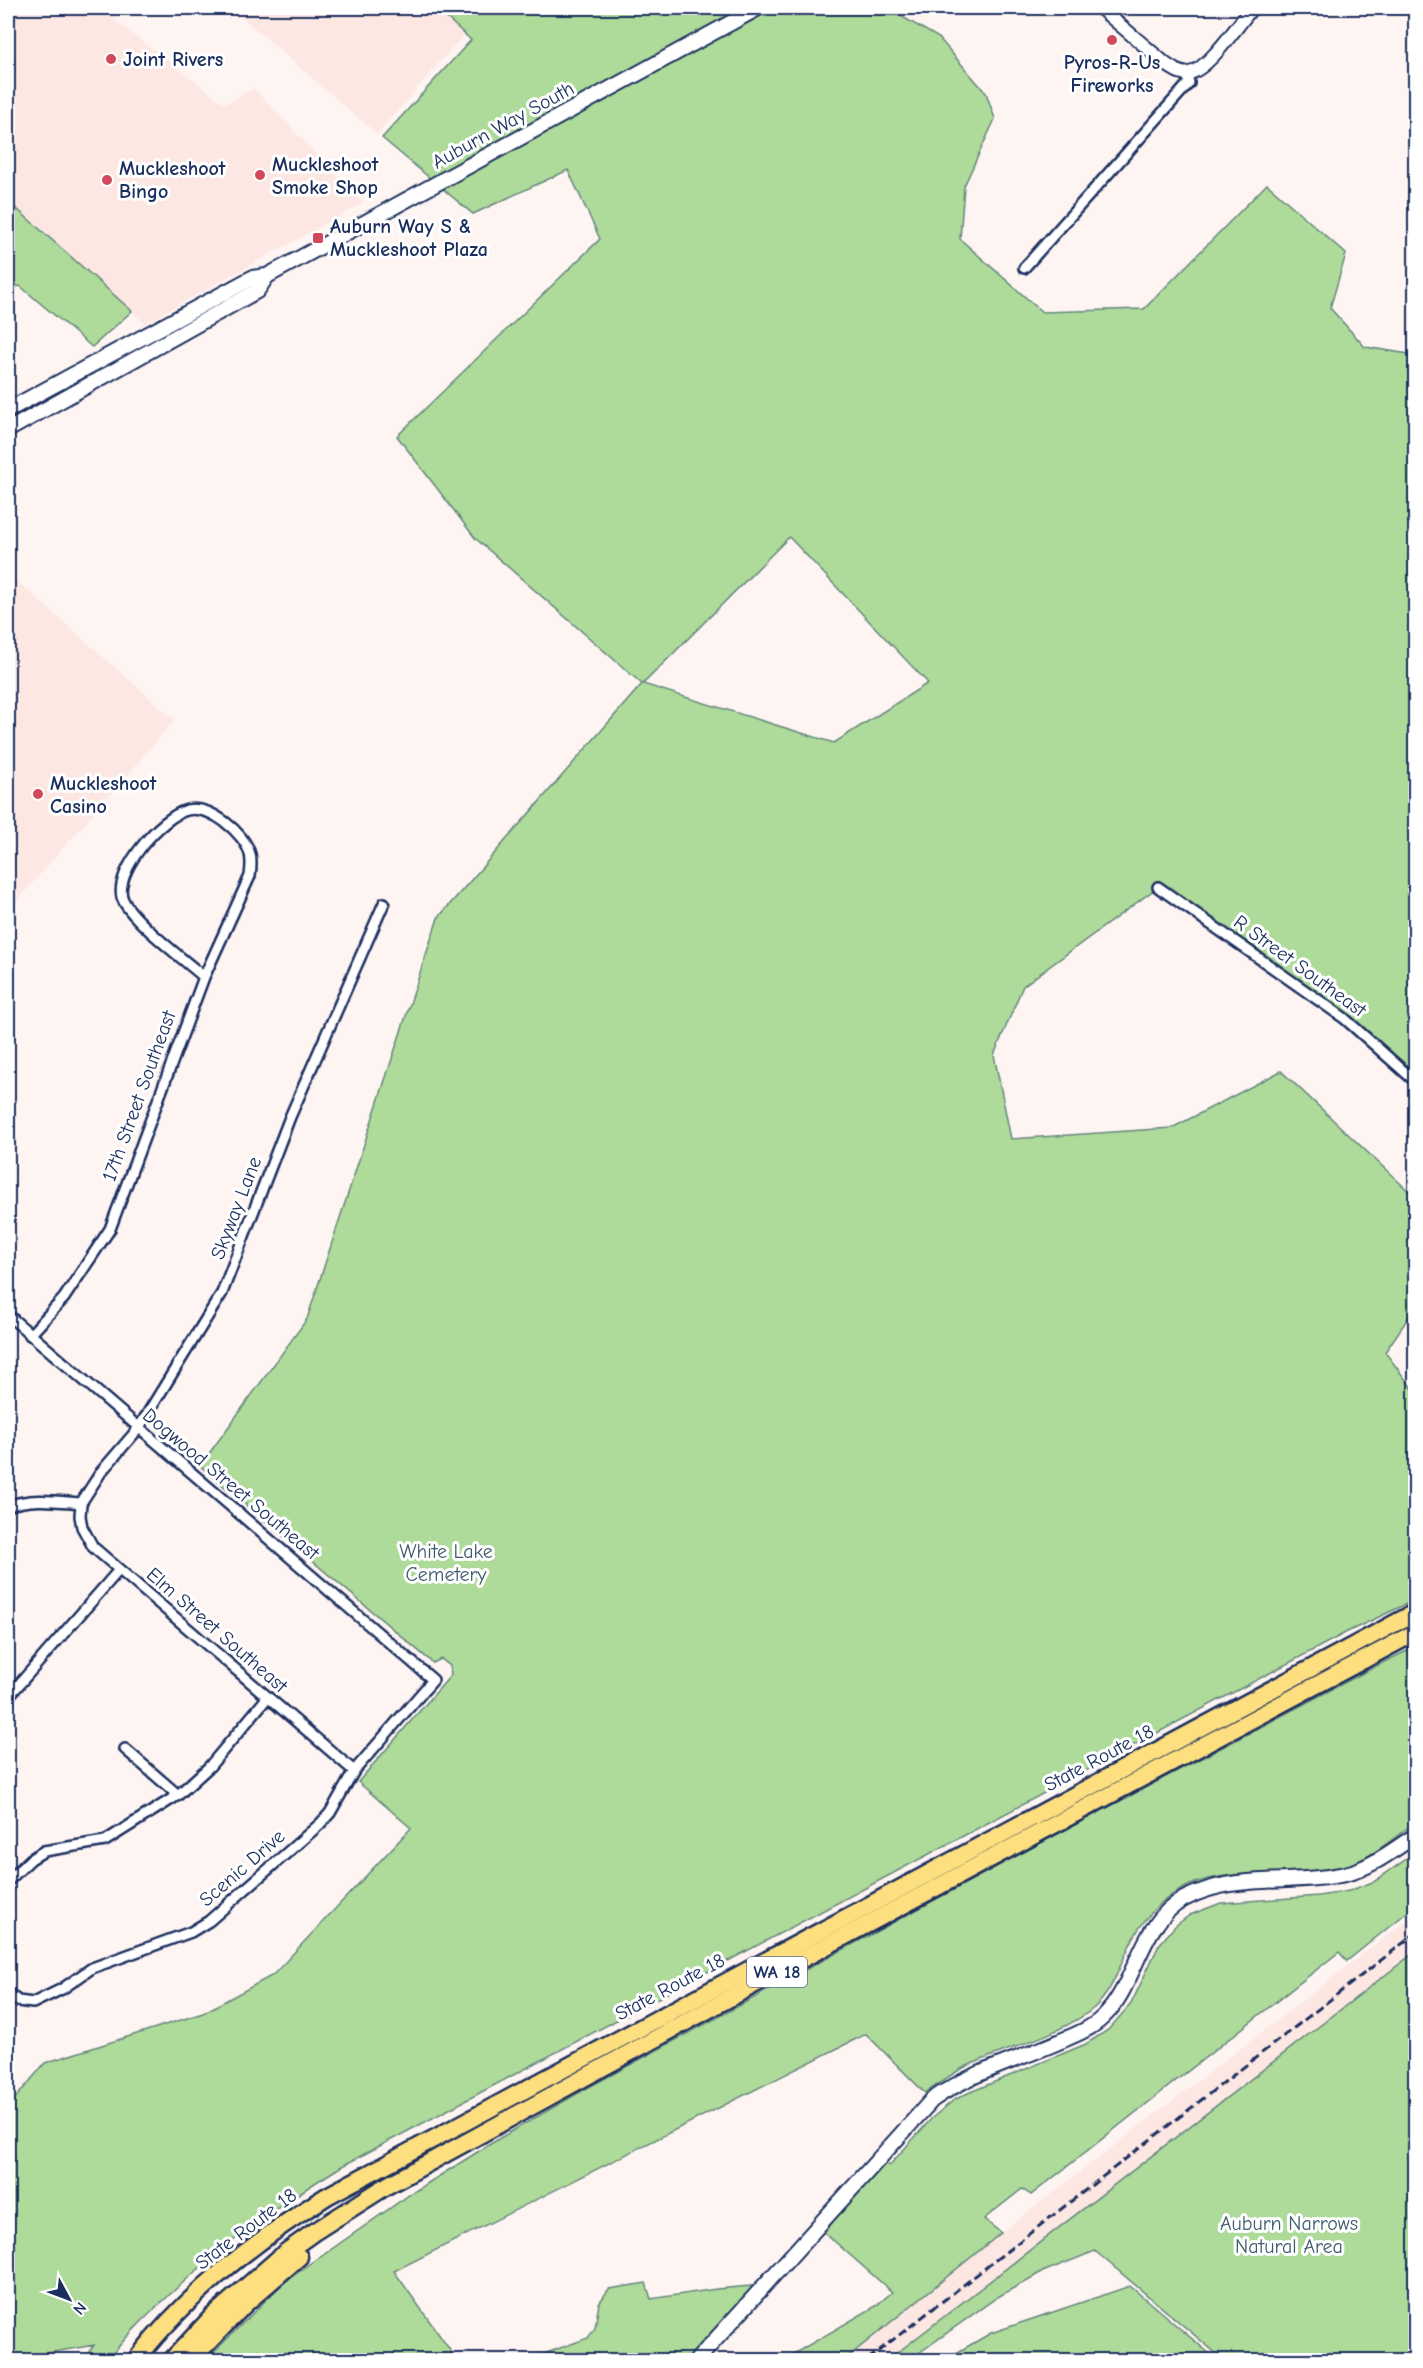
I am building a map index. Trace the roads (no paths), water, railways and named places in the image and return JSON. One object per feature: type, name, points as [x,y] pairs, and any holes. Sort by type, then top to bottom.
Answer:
[{"type":"highway","name":"State Route 18","points":[[136,2361],[171,2319],[214,2277],[296,2215],[368,2172],[1416,1612]]},
{"type":"highway","name":"State Route 18","points":[[172,2361],[213,2316],[286,2252],[354,2205],[757,1983],[1416,1632]]},
{"type":"highway","points":[[191,2361],[246,2303],[289,2265],[421,2167]]},
{"type":"highway","points":[[124,2361],[153,2328],[171,2319]]},
{"type":"main road","name":"Auburn Way South","points":[[8,410],[248,280],[267,276],[758,8]]},
{"type":"main road","name":"Auburn Way South","points":[[8,430],[257,291],[267,276]]},
{"type":"main road","points":[[697,2361],[932,2100],[951,2087],[981,2073],[1087,2030],[1104,2016],[1116,1999],[1145,1941],[1161,1916],[1182,1899],[1209,1887],[1237,1882],[1321,1878],[1346,1874],[1368,1866],[1416,1835]]},
{"type":"street","points":[[1100,8],[1167,65],[1178,72],[1187,74],[1207,61],[1252,8]]},
{"type":"street","points":[[1024,268],[1189,83],[1187,74]]},
{"type":"street","name":"17th Street Southeast","points":[[30,1335],[64,1298],[110,1229],[204,977],[250,876],[252,864],[245,842],[218,818],[202,810],[188,810],[177,814],[163,824],[126,869],[122,898],[135,917],[204,977]]},
{"type":"street","name":"R Street Southeast","points":[[1158,887],[1344,1018],[1416,1082]]},
{"type":"street","name":"Skyway Lane","points":[[81,1503],[101,1472],[138,1429],[222,1293],[290,1117],[384,903]]},
{"type":"street","name":"Dogwood Street Southeast","points":[[8,1315],[433,1680]]},
{"type":"street","points":[[8,1506],[33,1500],[81,1503]]},
{"type":"street","name":"Elm Street Southeast","points":[[81,1503],[80,1516],[86,1536],[93,1547],[354,1771]]},
{"type":"street","points":[[8,1696],[118,1570]]},
{"type":"street","name":"Scenic Drive","points":[[8,1993],[18,2001],[33,2003],[46,1998],[92,1968],[170,1941],[209,1921],[320,1824],[330,1813],[354,1771],[433,1680]]},
{"type":"street","points":[[8,1881],[44,1851],[105,1841],[178,1795],[209,1767],[267,1698]]},
{"type":"street","points":[[124,1749],[178,1795]]},
{"type":"railway","points":[[867,2360],[1416,1933]]},
{"type":"place","name":"Pyros-R-Us Fireworks","points":[[1112,40]]},
{"type":"place","name":"Joint Rivers","points":[[111,59]]},
{"type":"place","name":"Muckleshoot Smoke Shop","points":[[260,175]]},
{"type":"place","name":"Muckleshoot Bingo","points":[[107,180]]},
{"type":"place","name":"Auburn Way S & Muckleshoot Plaza","points":[[318,238]]},
{"type":"place","name":"Muckleshoot Casino","points":[[38,794]]},
{"type":"park label","name":"White Lake Cemetery","points":[[446,1562]]},
{"type":"park label","name":"Auburn Narrows Natural Area","points":[[1289,2234]]}]
